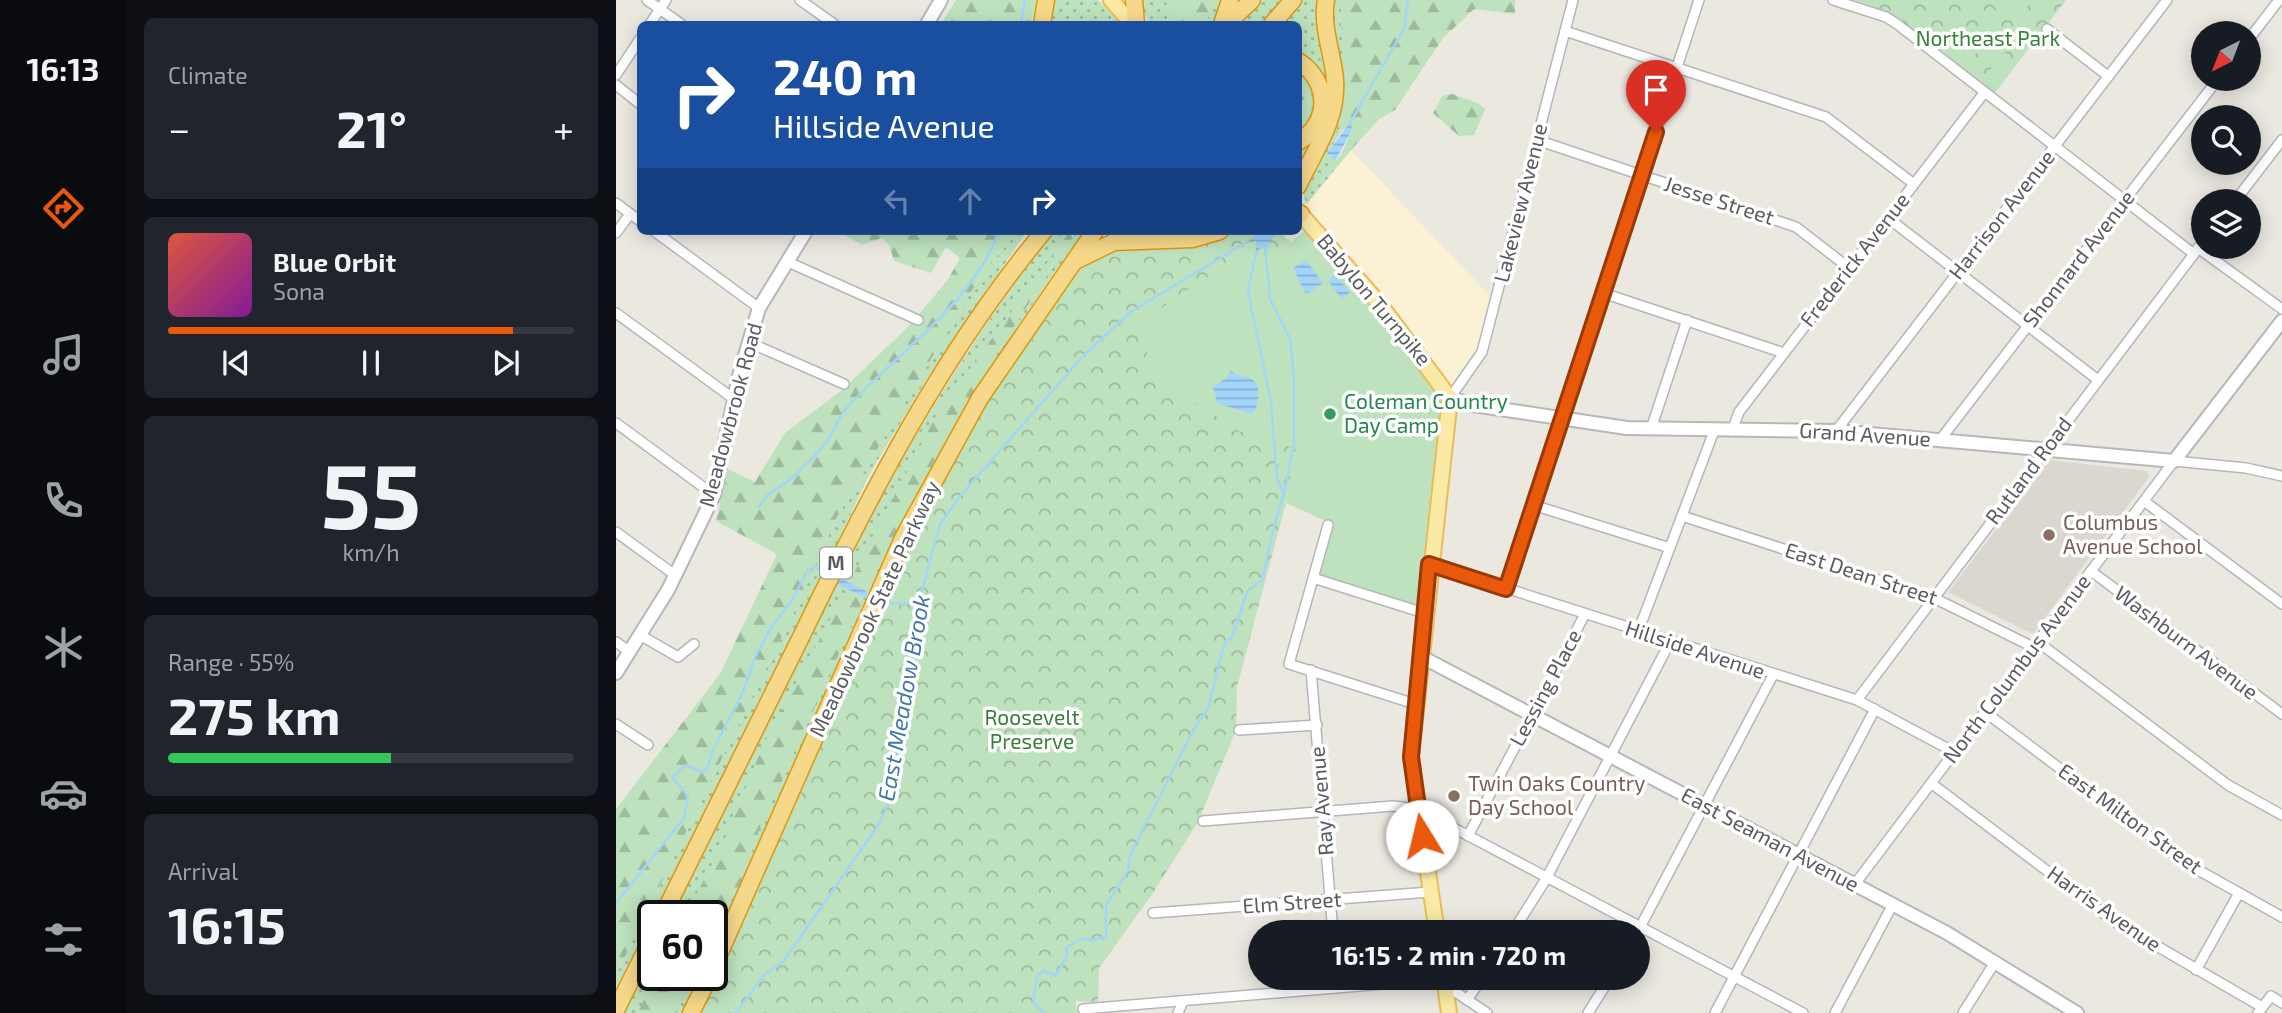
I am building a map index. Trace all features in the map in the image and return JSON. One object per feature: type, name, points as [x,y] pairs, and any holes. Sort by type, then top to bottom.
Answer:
[{"type":"highway","points":[[1042,21],[1046,0]]},
{"type":"highway","points":[[1134,0],[1134,21]]},
{"type":"highway","points":[[1223,21],[1230,0]]},
{"type":"highway","points":[[1230,21],[1252,0]]},
{"type":"highway","points":[[1275,21],[1293,0]]},
{"type":"highway","points":[[1302,178],[1334,110],[1335,81],[1326,27],[1326,0]]},
{"type":"highway","points":[[1302,65],[1318,80],[1323,105],[1318,123],[1302,138]]},
{"type":"highway","points":[[1028,250],[1032,235]]},
{"type":"highway","name":"M","points":[[670,900],[901,438],[986,304],[1041,235]]},
{"type":"highway","name":"Meadowbrook State Parkway","points":[[728,934],[904,536],[981,398],[1091,235]]},
{"type":"highway","points":[[1073,262],[1114,242],[1154,235],[1192,239],[1206,235]]},
{"type":"highway","points":[[616,1010],[637,968]]},
{"type":"highway","points":[[691,1013],[702,991]]},
{"type":"main road","points":[[1111,0],[1131,21]]},
{"type":"main road","name":"Babylon Turnpike","points":[[1302,216],[1380,303],[1450,398]]},
{"type":"main road","points":[[1435,920],[1411,757],[1429,564],[1450,398]]},
{"type":"main road","points":[[1445,990],[1449,1013]]},
{"type":"street","points":[[648,0],[677,21]]},
{"type":"street","points":[[652,21],[666,0]]},
{"type":"street","points":[[800,0],[830,21]]},
{"type":"street","points":[[929,21],[941,0]]},
{"type":"street","name":"Lakeview Avenue","points":[[1450,398],[1482,352],[1573,0]]},
{"type":"street","points":[[1506,589],[1699,0]]},
{"type":"street","points":[[1833,0],[1886,17],[2124,201],[2191,243]]},
{"type":"street","points":[[2261,23],[2279,0]]},
{"type":"street","name":"Harrison Avenue","points":[[1836,430],[2162,2]]},
{"type":"street","points":[[2047,29],[2108,76]]},
{"type":"street","points":[[1565,31],[1826,117],[1914,184]]},
{"type":"street","points":[[616,75],[637,44]]},
{"type":"street","points":[[616,85],[637,102]]},
{"type":"street","name":"Shonnard Avenue","points":[[1940,440],[2209,91]]},
{"type":"street","name":"Frederick Avenue","points":[[1732,431],[1739,412],[1984,93]]},
{"type":"street","name":"Jesse Street","points":[[1538,140],[1796,227],[1849,268]]},
{"type":"street","points":[[2244,189],[2282,140]]},
{"type":"street","points":[[616,203],[637,219]]},
{"type":"street","points":[[616,233],[630,214]]},
{"type":"street","points":[[1888,218],[2098,380]]},
{"type":"street","points":[[659,235],[759,308]]},
{"type":"street","name":"Meadowbrook Road","points":[[616,673],[675,575],[714,495],[734,399],[759,308],[804,235]]},
{"type":"street","name":"Rutland Road","points":[[1857,700],[2191,258]]},
{"type":"street","points":[[2214,259],[2282,309]]},
{"type":"street","points":[[788,262],[918,320]]},
{"type":"street","points":[[1602,293],[1784,353]]},
{"type":"street","points":[[616,313],[734,399]]},
{"type":"street","points":[[1651,429],[1686,320]]},
{"type":"street","name":"North Columbus Avenue","points":[[1854,884],[2174,461],[2277,335],[2282,321]]},
{"type":"street","points":[[748,342],[844,384]]},
{"type":"street","name":"Grand Avenue","points":[[1450,398],[1473,405],[1560,420],[1651,429],[1714,432],[1836,430],[2246,468],[2282,476]]},
{"type":"street","points":[[616,423],[714,495]]},
{"type":"street","points":[[1639,632],[1714,432]]},
{"type":"street","points":[[2144,501],[2282,604]]},
{"type":"street","points":[[1533,505],[1670,548]]},
{"type":"street","name":"East Dean Street","points":[[1682,516],[1934,598],[2036,644],[2228,785],[2282,815]]},
{"type":"street","points":[[1328,525],[1289,664],[1415,704]]},
{"type":"street","points":[[616,532],[675,575]]},
{"type":"street","name":"Hillside Avenue","points":[[1429,564],[1857,700],[1954,752]]},
{"type":"street","name":"Washburn Avenue","points":[[2091,571],[2282,714]]},
{"type":"street","points":[[1313,578],[1424,613]]},
{"type":"street","name":"Lessing Place","points":[[1468,836],[1585,614]]},
{"type":"street","points":[[640,635],[678,657],[694,644]]},
{"type":"street","points":[[616,642],[629,652]]},
{"type":"street","points":[[1519,920],[1546,879],[1670,642]]},
{"type":"street","name":"East Seaman Avenue","points":[[1420,656],[1893,904],[2077,1013]]},
{"type":"street","name":"Ray Avenue","points":[[1311,670],[1332,920]]},
{"type":"street","points":[[1643,920],[1773,675]]},
{"type":"street","points":[[1715,1013],[1875,709]]},
{"type":"street","name":"East Milton Street","points":[[1985,712],[2175,856],[2282,917]]},
{"type":"street","points":[[616,724],[648,746]]},
{"type":"street","points":[[1239,730],[1317,725]]},
{"type":"street","name":"Harris Avenue","points":[[1931,783],[2102,913],[2260,1010],[2271,996],[2282,1003]]},
{"type":"street","points":[[1203,821],[1393,806],[1418,809],[1620,920]]},
{"type":"street","name":"Elm Street","points":[[1153,913],[1430,892]]},
{"type":"street","points":[[2196,970],[2239,893]]},
{"type":"street","points":[[1835,1013],[1893,904]]},
{"type":"street","points":[[1650,936],[1803,1013]]},
{"type":"street","points":[[1963,1013],[1994,962]]},
{"type":"street","points":[[1083,1009],[1277,990]]},
{"type":"street","points":[[1455,990],[1487,1013]]},
{"type":"street","points":[[1467,1000],[1474,990]]},
{"type":"street","points":[[1588,1013],[1602,990]]},
{"type":"street","points":[[1178,1013],[1183,1001]]},
{"type":"shaded area","points":[[1351,150],[1494,300],[1481,351],[1450,397],[1302,213],[1302,209]]},
{"type":"shaded area","name":"Columbus Avenue School","points":[[2049,460],[2147,471],[2149,477],[2033,634],[1948,592]]},
{"type":"green space","points":[[956,0],[1036,0],[1032,21],[943,21]]},
{"type":"green space","points":[[1050,0],[1098,0],[1117,21],[1046,21]]},
{"type":"green space","points":[[1137,0],[1227,0],[1216,21],[1148,21]]},
{"type":"green space","points":[[1165,0],[1217,0],[1206,21],[1177,21]]},
{"type":"green space","points":[[1263,0],[1286,0],[1266,21],[1243,21]]},
{"type":"green space","points":[[1303,0],[1320,0],[1332,95],[1302,168],[1302,143],[1326,101],[1302,63],[1302,21],[1283,21]]},
{"type":"green space","points":[[1331,0],[1348,0],[1340,13],[1347,81],[1336,132],[1343,129],[1327,153],[1335,161],[1341,155],[1345,157],[1307,204],[1304,189],[1324,145],[1328,129],[1333,54]]},
{"type":"green space","points":[[1348,0],[1515,0],[1515,14],[1474,9],[1443,38],[1395,110],[1379,119],[1345,157],[1341,155],[1352,130],[1339,129],[1336,134],[1347,81],[1340,13]]},
{"type":"green space","name":"Northeast Park","points":[[1854,0],[2066,0],[1994,94],[1910,28],[1874,7]]},
{"type":"green space","points":[[1987,0],[2035,0],[2010,20]]},
{"type":"green space","points":[[1977,31],[1987,39],[1970,61],[1960,53]]},
{"type":"green space","points":[[1990,42],[2000,49],[1983,71],[1973,63]]},
{"type":"green space","points":[[2004,52],[2014,60],[1997,82],[1987,74]]},
{"type":"green space","points":[[1302,69],[1310,76],[1319,108],[1302,134]]},
{"type":"green space","points":[[1302,79],[1307,84],[1312,113],[1302,125]]},
{"type":"green space","points":[[1452,94],[1478,103],[1485,109],[1474,135],[1459,136],[1433,113],[1442,96]]},
{"type":"green space","name":"Coleman Country Day Camp","points":[[1312,225],[1450,397],[1423,612],[1315,577],[1330,523],[1286,503],[1296,449],[1239,431],[1164,382],[1133,327],[1243,253],[1271,258]]},
{"type":"green space","points":[[844,235],[1015,235],[983,272],[838,515],[804,591],[653,900],[637,900],[637,932],[616,975],[616,809],[720,674],[777,554],[716,521],[728,469],[755,482],[785,433],[841,391],[910,325],[947,281],[960,258],[946,247],[931,273],[894,261],[889,245],[882,238],[862,245]]},
{"type":"green space","points":[[1015,235],[1024,235],[926,380],[869,475],[808,606],[660,900],[653,900],[804,591],[838,515],[983,272]]},
{"type":"green space","points":[[1051,235],[1082,235],[995,361],[868,592],[838,577],[938,399]]},
{"type":"green space","points":[[1067,235],[1075,235],[992,361],[915,496],[868,589],[851,579],[937,414]]},
{"type":"green space","name":"Roosevelt Preserve","points":[[1223,235],[1283,235],[1291,242],[1271,258],[1298,441],[1286,503],[1237,687],[1236,730],[1198,822],[1151,896],[1099,968],[1098,1002],[1075,1001],[1077,1013],[701,1013],[711,991],[728,991],[728,954],[795,806],[875,616],[920,522],[978,413],[1068,282],[1085,264],[1110,248]]},
{"type":"green space","points":[[835,583],[866,598],[728,916],[728,900],[677,900]]},
{"type":"green space","points":[[846,590],[864,598],[759,830],[743,879],[728,906],[728,900],[693,900],[721,848],[764,743]]},
{"type":"green space","points":[[637,932],[637,946],[616,988],[616,975]]},
{"type":"green space","points":[[637,983],[637,991],[694,991],[683,1013],[622,1013]]},
{"type":"green space","points":[[647,991],[685,991],[675,1013],[638,1013]]},
{"type":"water","points":[[1351,121],[1352,130],[1335,161],[1327,153]]},
{"type":"water","points":[[1256,235],[1275,235],[1266,250],[1262,247],[1256,252],[1256,241],[1244,244]]},
{"type":"water","points":[[1306,260],[1323,283],[1309,293],[1305,293],[1293,268]]},
{"type":"water","points":[[1335,275],[1350,292],[1342,299],[1328,281]]},
{"type":"water","points":[[1231,371],[1251,379],[1258,387],[1256,407],[1252,414],[1217,403],[1213,387]]},
{"type":"water","points":[[838,577],[868,592],[866,598],[835,583]]},
{"type":"waterway","points":[[1022,21],[1025,0]]},
{"type":"waterway","name":"East Meadow Brook","points":[[1350,123],[1404,29],[1408,0]]},
{"type":"waterway","points":[[759,507],[772,491],[789,481],[807,464],[830,437],[846,409],[953,304],[987,257],[997,235]]},
{"type":"waterway","name":"East Meadow Brook","points":[[736,1013],[764,975],[783,962],[879,824],[893,792],[910,635],[940,524],[962,494],[1084,355],[1132,311],[1245,243]]},
{"type":"waterway","points":[[1265,248],[1270,299],[1290,339],[1294,380],[1294,443],[1284,494]]},
{"type":"waterway","points":[[1043,1013],[1033,1001],[1037,976],[1043,971],[1056,975],[1067,956],[1066,948],[1082,938],[1092,940],[1106,937],[1106,905],[1128,871],[1130,855],[1194,729],[1208,709],[1225,641],[1231,639],[1248,590],[1262,581],[1284,494],[1277,479],[1271,402],[1248,291],[1256,252]]},
{"type":"waterway","points":[[616,903],[684,818],[688,796],[672,777],[686,765],[701,772],[707,769],[713,750],[743,692],[755,657],[771,628],[792,600],[808,570],[815,567],[821,570]]},
{"type":"waterway","points":[[885,603],[906,604],[920,595]]},
{"type":"place","name":"Coleman Country Day Camp","points":[[1330,414]]},
{"type":"place","name":"Columbus Avenue School","points":[[2049,535]]},
{"type":"place","name":"Twin Oaks Country Day School","points":[[1454,796]]},
{"type":"route","points":[[1422,836],[1411,757],[1429,564],[1506,589],[1656,132]]}]
